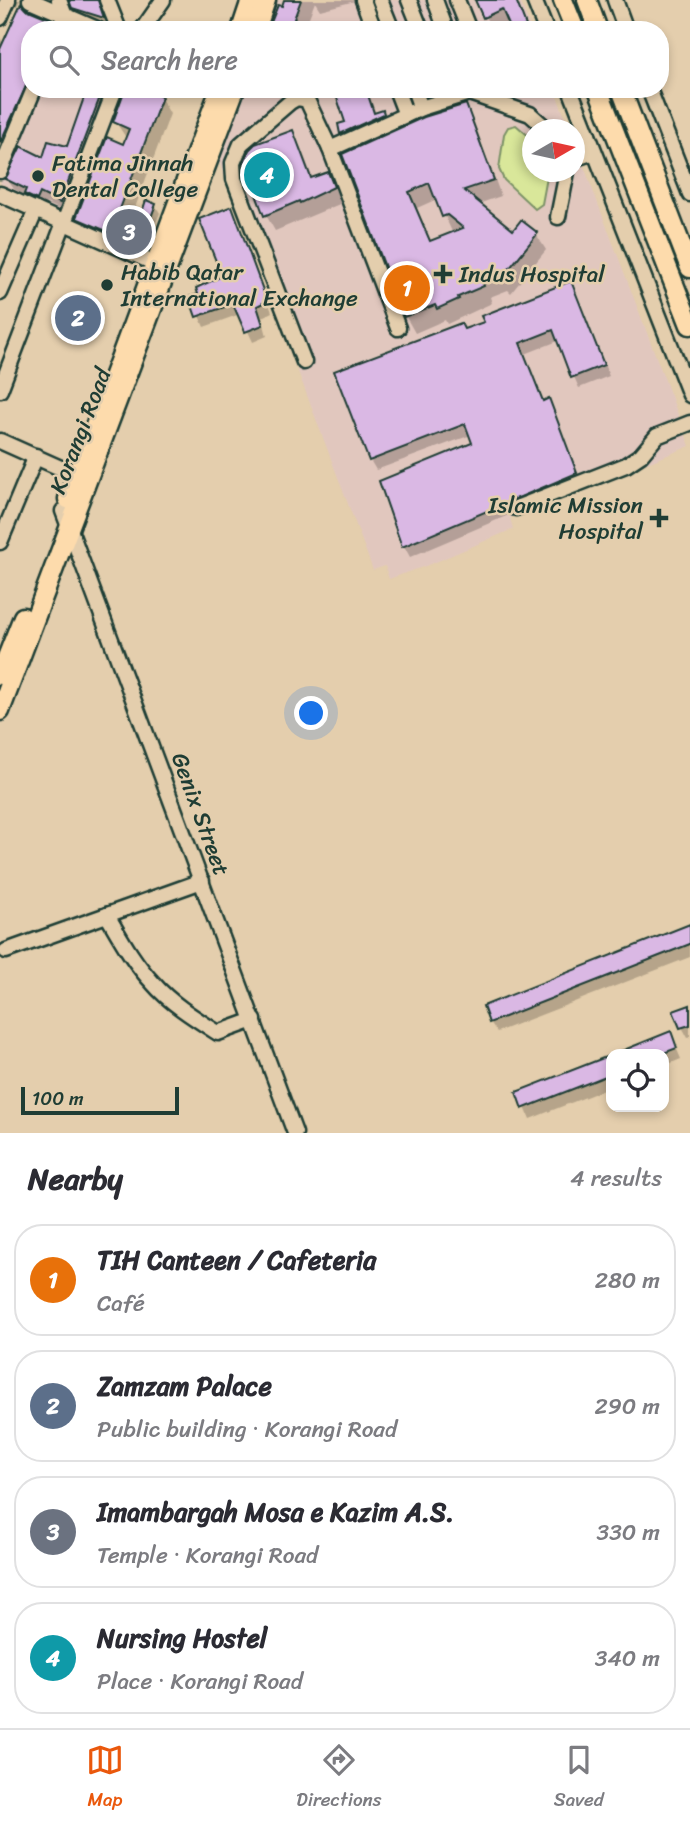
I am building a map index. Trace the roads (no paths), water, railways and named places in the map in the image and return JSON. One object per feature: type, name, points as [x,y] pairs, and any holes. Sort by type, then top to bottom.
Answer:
[{"type":"main road","points":[[244,21],[251,0]]},
{"type":"main road","points":[[259,21],[266,0]]},
{"type":"main road","points":[[564,0],[572,21]]},
{"type":"main road","points":[[587,0],[595,21]]},
{"type":"main road","name":"Korangi Road","points":[[163,267],[217,98]]},
{"type":"main road","name":"Korangi Road","points":[[0,711],[67,518],[231,98]]},
{"type":"main road","points":[[602,98],[690,325]]},
{"type":"main road","points":[[624,98],[690,268]]},
{"type":"main road","name":"Korangi Road","points":[[0,675],[4,654],[67,518]]},
{"type":"street","points":[[0,18],[8,0]]},
{"type":"street","points":[[30,0],[59,21]]},
{"type":"street","points":[[59,0],[62,21]]},
{"type":"street","points":[[107,0],[115,21]]},
{"type":"street","points":[[148,21],[163,0]]},
{"type":"street","points":[[363,0],[371,21]]},
{"type":"street","points":[[380,0],[388,21]]},
{"type":"street","points":[[409,0],[417,21]]},
{"type":"street","points":[[435,0],[443,21]]},
{"type":"street","points":[[457,0],[465,21]]},
{"type":"street","points":[[534,0],[542,21]]},
{"type":"street","points":[[615,0],[623,21]]},
{"type":"street","points":[[0,172],[30,98]]},
{"type":"street","points":[[0,390],[112,98]]},
{"type":"street","points":[[304,362],[234,179],[233,163],[236,153],[246,139],[297,98],[307,100],[330,149],[398,328]]},
{"type":"street","points":[[399,98],[406,115]]},
{"type":"street","points":[[417,98],[421,108]]},
{"type":"street","points":[[330,149],[439,98]]},
{"type":"street","points":[[489,98],[530,114],[536,119]]},
{"type":"street","points":[[572,98],[577,119]]},
{"type":"street","points":[[653,98],[690,194]]},
{"type":"street","points":[[585,142],[594,152],[690,396]]},
{"type":"street","points":[[585,155],[594,152]]},
{"type":"street","points":[[558,217],[565,182]]},
{"type":"street","points":[[615,203],[639,193]]},
{"type":"street","points":[[0,194],[163,267]]},
{"type":"street","points":[[0,293],[36,210]]},
{"type":"street","points":[[516,508],[626,465],[641,455],[657,436],[690,422]]},
{"type":"street","points":[[1,443],[83,478]]},
{"type":"street","points":[[0,542],[36,456]]},
{"type":"street","name":"Genix Street","points":[[67,518],[295,1133]]},
{"type":"street","points":[[6,951],[202,881]]},
{"type":"street","points":[[107,915],[129,952],[154,985],[188,1013],[218,1033],[254,1020]]},
{"type":"place","name":"Nursing Hostel","points":[[267,175]]},
{"type":"place","name":"Fatima Jinnah Dental College","points":[[38,176]]},
{"type":"place","name":"Imambargah Mosa e Kazim A.S.","points":[[129,232]]},
{"type":"place","name":"Indus Hospital","points":[[443,274]]},
{"type":"place","name":"Habib Qatar International Exchange","points":[[107,285]]},
{"type":"place","name":"TIH Canteen / Cafeteria","points":[[407,288]]},
{"type":"place","name":"Zamzam Palace","points":[[78,318]]},
{"type":"place","name":"Islamic Mission Hospital","points":[[659,518]]}]
